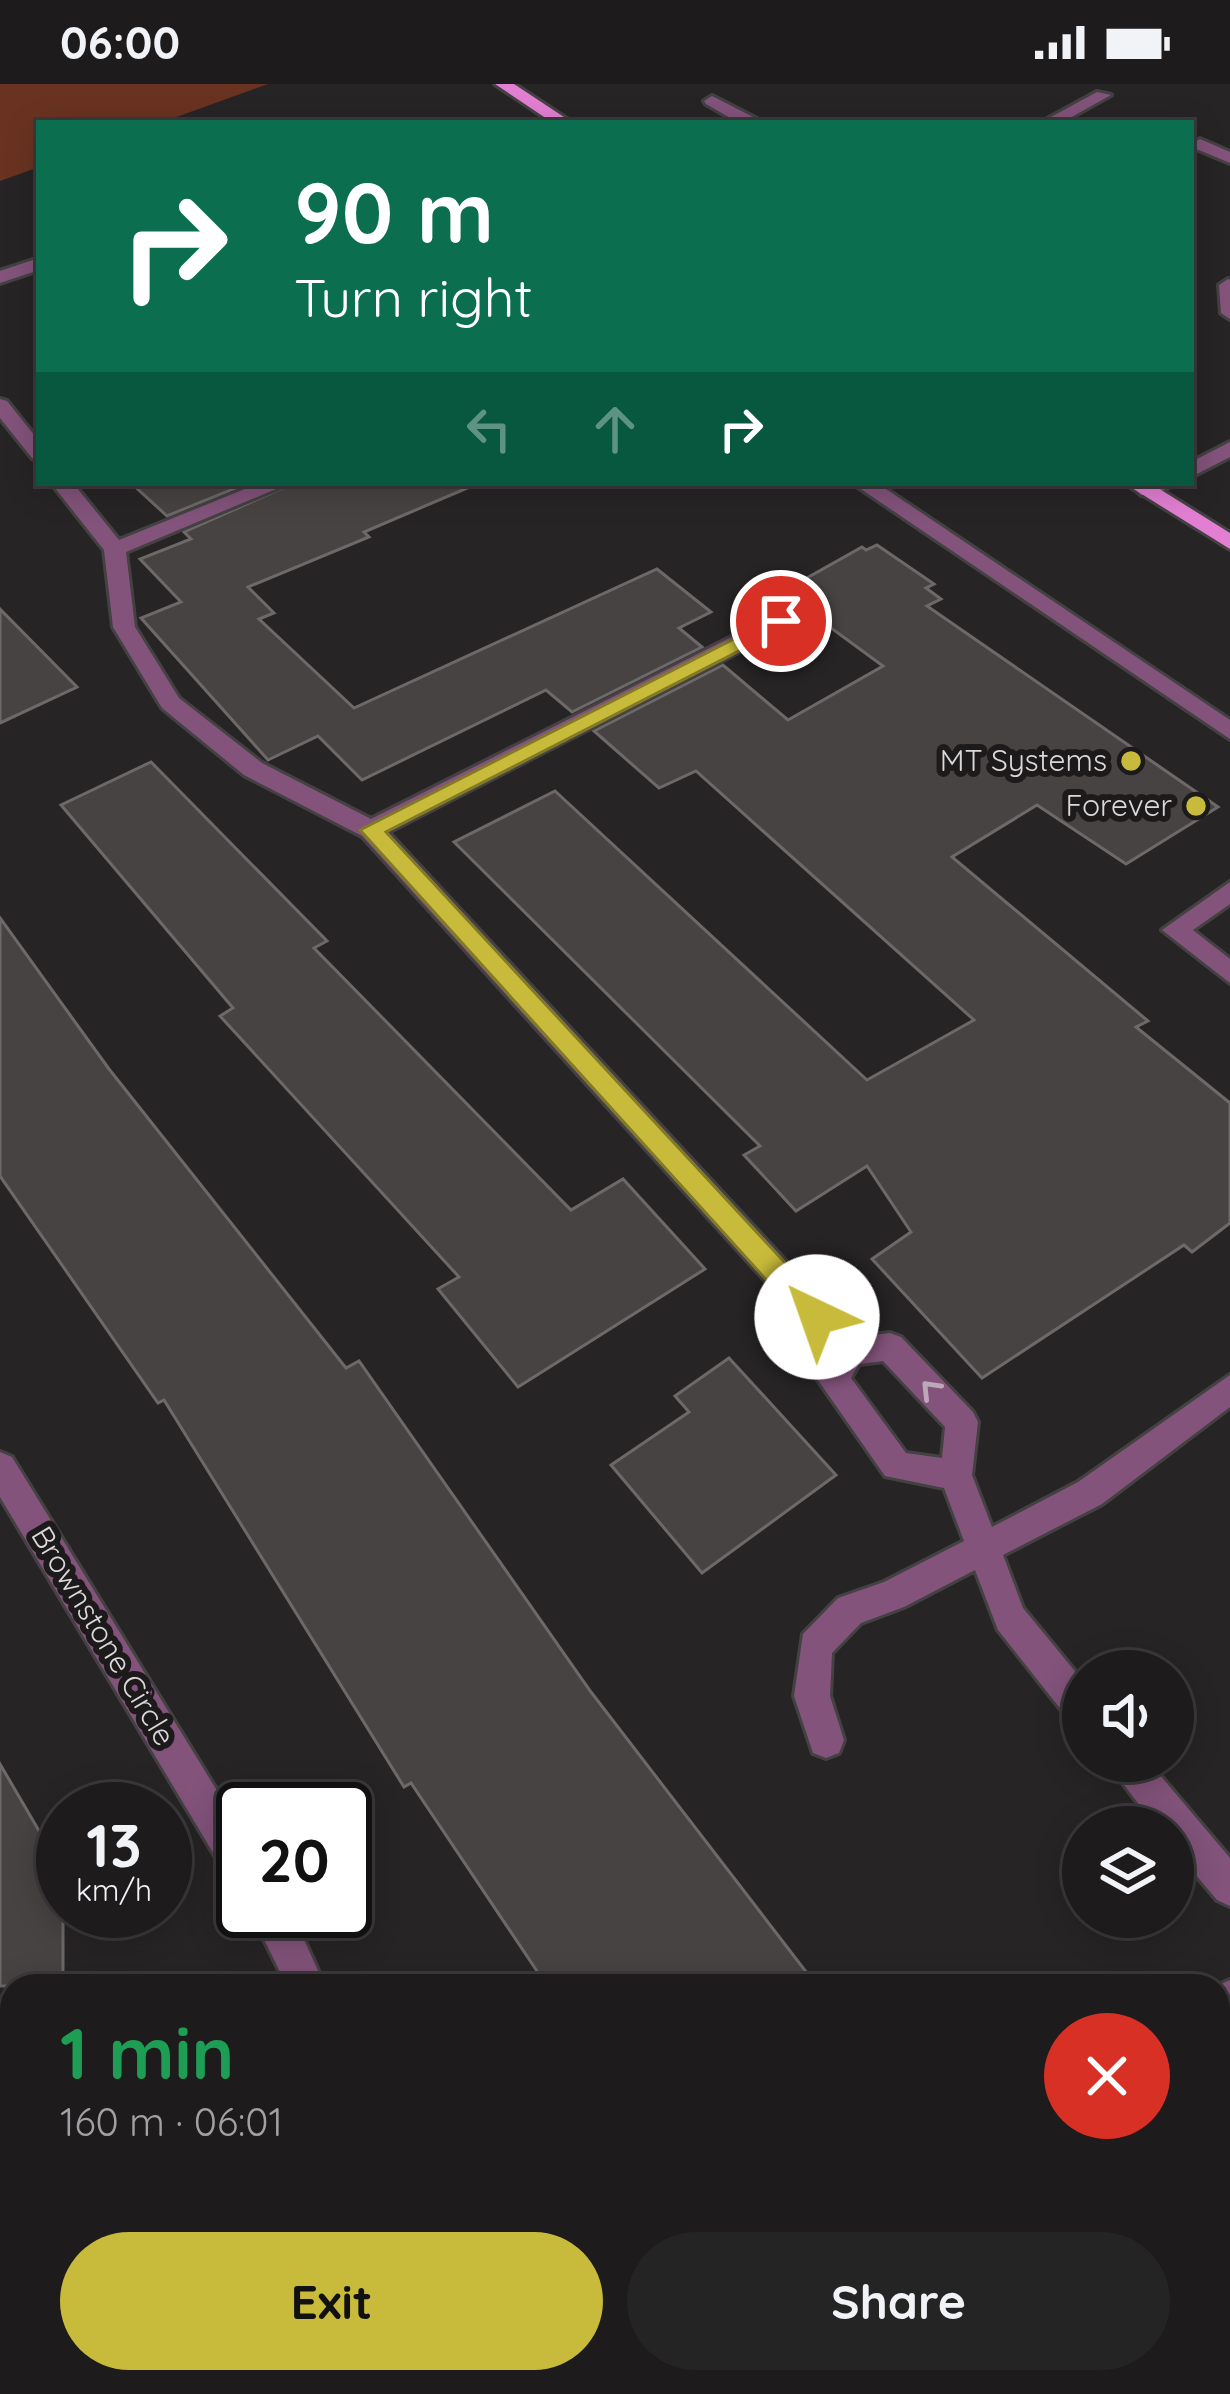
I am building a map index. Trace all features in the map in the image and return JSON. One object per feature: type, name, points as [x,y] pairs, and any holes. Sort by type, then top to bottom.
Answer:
[{"type":"main road","points":[[503,84],[560,120]]},
{"type":"main road","points":[[1149,486],[1230,542]]},
{"type":"street","points":[[1054,120],[1103,94]]},
{"type":"street","points":[[712,101],[746,120]]},
{"type":"street","points":[[1200,144],[1230,158]]},
{"type":"street","points":[[0,277],[36,265]]},
{"type":"street","points":[[1228,285],[1230,313]]},
{"type":"street","points":[[0,405],[36,450]]},
{"type":"street","points":[[1194,469],[1230,448]]},
{"type":"street","points":[[64,486],[115,549],[124,627],[170,703],[253,769],[371,830],[849,1352]]},
{"type":"street","points":[[115,549],[272,486]]},
{"type":"street","points":[[867,486],[1230,731]]},
{"type":"street","points":[[371,830],[781,621]]},
{"type":"street","points":[[1230,891],[1175,931],[1230,973]]},
{"type":"street","points":[[849,1352],[890,1347],[962,1422],[956,1475],[982,1550],[1010,1618],[1062,1683]]},
{"type":"street","points":[[849,1352],[834,1380],[897,1466],[956,1475]]},
{"type":"street","points":[[826,1740],[812,1696],[815,1646],[850,1610],[892,1596],[1090,1493],[1230,1389]]},
{"type":"street","name":"Brownstone Circle","points":[[0,1467],[216,1823]]},
{"type":"street","points":[[1142,1782],[1230,1887]]},
{"type":"street","points":[[286,1938],[302,1974]]},
{"type":"shaded area","points":[[0,84],[268,84],[168,120],[36,120],[36,168],[0,181]]},
{"type":"building","points":[[134,486],[241,486],[167,516]]},
{"type":"building","points":[[287,486],[472,486],[364,532],[369,537],[248,587],[274,613],[259,619],[354,708],[657,569],[711,612],[679,628],[702,647],[572,712],[546,690],[362,780],[318,736],[268,760],[141,618],[181,602],[140,559],[191,539],[184,532]]},
{"type":"building","points":[[877,545],[934,584],[926,588],[941,599],[927,606],[1218,807],[1126,864],[1037,805],[952,857],[1148,1021],[1136,1027],[1230,1103],[1230,1223],[1192,1252],[1184,1245],[982,1378],[872,1259],[911,1232],[867,1166],[796,1211],[744,1155],[760,1146],[454,842],[555,791],[867,1080],[974,1020],[696,771],[659,788],[594,731],[723,665],[788,720],[883,666],[782,592],[862,547]]},
{"type":"building","points":[[0,609],[77,687],[0,723]]},
{"type":"building","points":[[151,762],[327,941],[314,948],[571,1210],[623,1179],[705,1269],[518,1387],[438,1289],[459,1277],[220,1016],[233,1008],[61,805]]},
{"type":"building","points":[[0,918],[109,1069],[346,1368],[359,1361],[591,1692],[808,1974],[539,1974],[411,1783],[404,1787],[164,1400],[158,1403],[0,1176]]},
{"type":"building","points":[[729,1358],[836,1475],[702,1573],[611,1465],[689,1412],[675,1396]]},
{"type":"building","points":[[0,1764],[36,1826],[36,1938],[63,1938],[63,1974],[0,1974]]},
{"type":"place","name":"MT Systems","points":[[1131,761]]},
{"type":"place","name":"Forever","points":[[1196,806]]},
{"type":"route","points":[[781,621],[371,830],[817,1317]]}]
